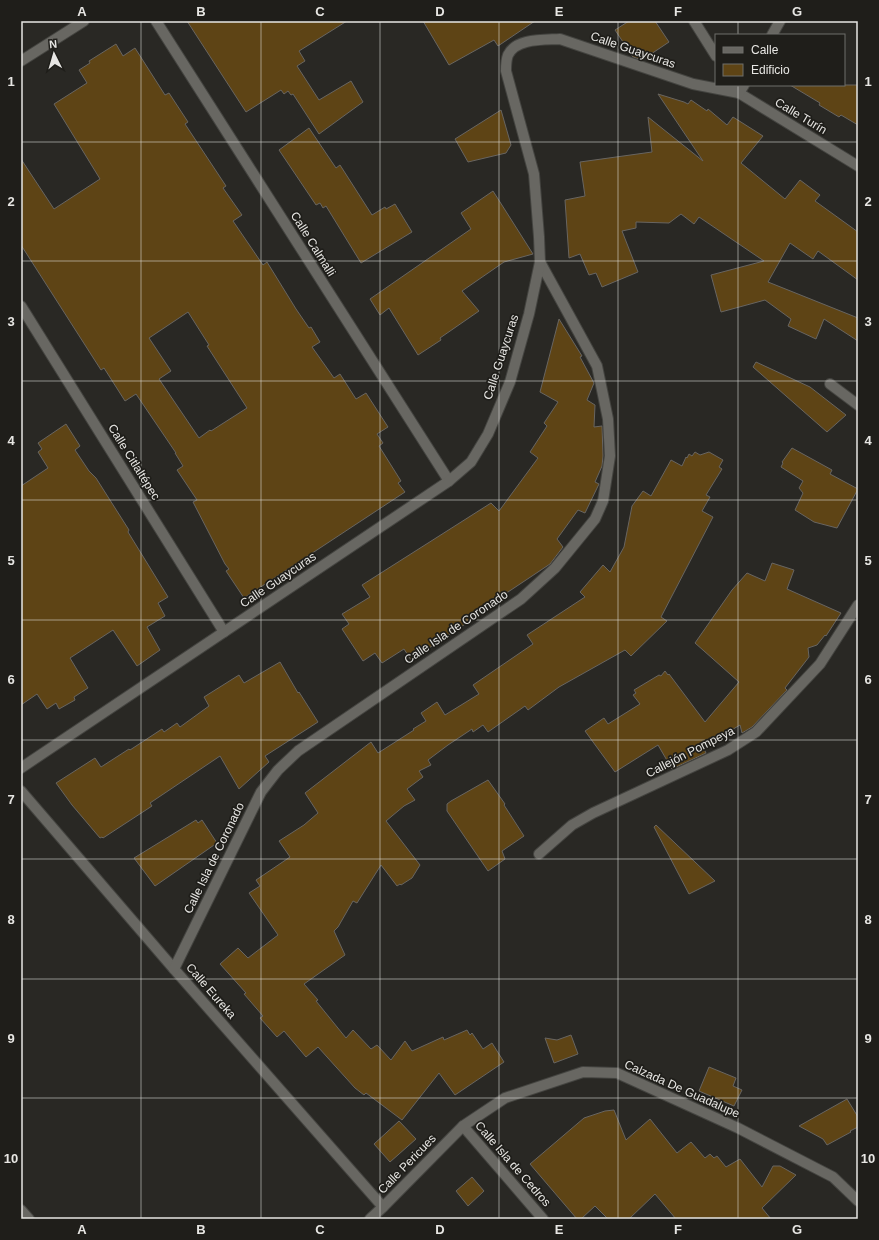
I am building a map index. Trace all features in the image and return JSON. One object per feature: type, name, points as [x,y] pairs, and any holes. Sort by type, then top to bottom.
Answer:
[{"type":"street","points":[[21,62],[84,21]]},
{"type":"street","name":"Calle Calmalli","points":[[156,21],[449,482]]},
{"type":"street","points":[[694,21],[715,54]]},
{"type":"street","points":[[773,34],[780,21]]},
{"type":"street","name":"Calle Guaycuras","points":[[21,768],[449,482],[471,462],[488,434],[510,382],[529,314],[540,262],[534,174],[506,71],[508,56],[513,48],[524,43],[539,40],[560,40],[693,84],[715,86]]},
{"type":"street","name":"Calle Guaycuras","points":[[716,86],[739,88]]},
{"type":"street","name":"Calle Turín","points":[[739,88],[858,166]]},
{"type":"street","name":"Calle Isla de Coronado","points":[[174,969],[261,792],[278,770],[298,751],[520,599],[555,568],[595,519],[603,501],[610,456],[608,419],[597,366],[540,262]]},
{"type":"street","name":"Calle Citlaltépec","points":[[21,306],[224,632]]},
{"type":"street","points":[[830,384],[858,405]]},
{"type":"street","name":"Callejón Pompeya","points":[[539,854],[572,825],[592,813],[728,750],[756,732],[820,664],[858,605]]},
{"type":"street","name":"Calle Eureka","points":[[21,791],[174,969],[383,1207]]},
{"type":"street","name":"Calzada De Guadalupe","points":[[463,1126],[506,1098],[520,1093],[583,1072],[617,1073],[738,1128],[833,1177],[858,1201]]},
{"type":"street","name":"Calle Pericues","points":[[370,1219],[463,1126]]},
{"type":"street","name":"Calle Isla de Cedros","points":[[463,1126],[543,1219]]},
{"type":"street","points":[[21,1210],[29,1219]]},
{"type":"building","points":[[187,21],[347,21],[299,51],[305,61],[297,66],[319,100],[351,81],[363,102],[319,134],[293,94],[291,95],[288,91],[284,94],[281,90],[246,112]]},
{"type":"building","points":[[423,21],[535,21],[498,46],[494,40],[449,65]]},
{"type":"building","points":[[629,21],[655,21],[669,42],[642,60],[633,57],[615,30]]},
{"type":"building","points":[[116,44],[123,56],[135,48],[165,95],[169,93],[188,122],[185,124],[226,186],[223,188],[242,215],[233,221],[263,265],[267,262],[296,309],[309,328],[311,327],[320,342],[312,347],[334,378],[340,374],[356,399],[366,393],[388,427],[377,434],[383,443],[379,446],[401,481],[398,483],[405,492],[244,598],[226,571],[229,569],[193,502],[197,500],[177,470],[183,466],[176,453],[136,394],[125,401],[104,368],[101,370],[21,245],[21,159],[54,209],[100,179],[54,104],[87,83],[79,70],[90,63],[89,61]],"holes":[[[188,312],[209,345],[207,346],[247,408],[199,438],[159,379],[171,371],[149,338]]]},
{"type":"building","points":[[858,85],[858,125],[841,115],[839,117],[819,105],[820,103],[792,86]]},
{"type":"building","points":[[658,94],[688,104],[691,100],[707,111],[708,109],[727,125],[733,117],[763,136],[741,163],[785,199],[800,180],[820,195],[815,201],[858,232],[858,280],[818,251],[813,259],[790,243],[768,282],[858,318],[858,341],[824,319],[816,339],[788,326],[791,319],[765,300],[721,312],[711,275],[764,261],[699,217],[694,224],[681,214],[669,223],[636,222],[636,228],[622,231],[638,272],[602,287],[596,273],[589,275],[580,254],[569,258],[565,200],[585,196],[580,162],[652,152],[648,117],[703,161]]},
{"type":"building","points":[[501,110],[511,145],[506,153],[468,162],[455,139]]},
{"type":"building","points":[[309,128],[336,168],[340,165],[372,215],[385,207],[386,209],[395,204],[412,232],[361,263],[326,206],[323,208],[320,203],[316,205],[279,150]]},
{"type":"building","points":[[493,191],[533,254],[504,262],[462,291],[479,311],[440,338],[441,340],[418,355],[389,308],[380,315],[370,299],[471,229],[461,213]]},
{"type":"building","points":[[559,319],[582,356],[580,357],[594,383],[587,400],[595,405],[594,427],[602,426],[602,466],[595,482],[599,484],[585,513],[578,510],[557,539],[563,547],[550,564],[499,598],[500,601],[411,660],[404,649],[382,663],[375,653],[363,661],[342,629],[349,624],[342,614],[370,597],[362,585],[491,503],[499,511],[538,458],[530,452],[547,426],[544,423],[558,402],[540,392]]},
{"type":"building","points":[[756,362],[810,387],[846,415],[827,432],[753,367]]},
{"type":"building","points":[[66,424],[80,446],[75,450],[89,471],[96,478],[129,530],[128,532],[168,597],[158,603],[165,616],[147,627],[160,650],[137,666],[113,630],[70,658],[88,688],[74,697],[75,700],[59,709],[56,703],[47,709],[37,694],[21,705],[21,486],[48,468],[38,452],[42,449],[38,443]]},
{"type":"building","points":[[792,448],[832,470],[830,474],[858,489],[837,528],[814,522],[795,510],[803,493],[799,488],[803,481],[781,467],[782,462]]},
{"type":"building","points":[[695,452],[700,455],[709,452],[723,460],[719,467],[722,469],[706,495],[710,497],[702,511],[713,517],[661,617],[667,621],[631,656],[625,650],[559,687],[528,710],[525,706],[488,732],[483,725],[473,732],[472,729],[428,760],[431,765],[419,771],[423,777],[407,789],[415,800],[404,806],[386,821],[420,865],[412,878],[397,886],[381,865],[357,903],[353,901],[338,927],[334,931],[345,955],[304,984],[318,1000],[316,1001],[346,1038],[353,1030],[371,1049],[377,1045],[391,1060],[405,1041],[412,1051],[443,1037],[444,1040],[467,1030],[470,1035],[472,1033],[483,1049],[492,1043],[504,1062],[455,1095],[439,1073],[402,1120],[366,1093],[364,1095],[355,1088],[318,1047],[306,1057],[284,1031],[277,1037],[260,1018],[263,1016],[244,994],[246,993],[220,964],[238,948],[248,958],[278,935],[249,893],[260,886],[256,880],[290,857],[279,841],[304,825],[318,813],[305,793],[371,742],[378,753],[414,730],[413,729],[426,721],[421,713],[437,702],[445,715],[479,694],[473,685],[533,644],[527,635],[585,597],[580,592],[603,565],[610,572],[624,547],[632,506],[643,491],[651,496],[671,460],[682,466],[686,457],[687,458],[689,454],[692,456]]},
{"type":"building","points":[[772,563],[794,570],[787,589],[841,613],[826,636],[825,635],[817,645],[808,648],[809,657],[785,688],[787,690],[752,727],[742,733],[740,725],[703,747],[706,753],[672,769],[658,745],[615,772],[585,731],[604,718],[608,724],[640,704],[633,695],[636,693],[634,690],[659,675],[661,676],[665,671],[668,675],[669,674],[705,722],[739,682],[695,643],[732,590],[747,573],[765,581]]},
{"type":"building","points":[[280,662],[298,693],[299,692],[318,722],[265,756],[269,762],[239,789],[220,756],[150,803],[152,806],[103,838],[100,838],[72,805],[56,783],[95,758],[101,767],[162,729],[164,732],[177,723],[180,727],[209,706],[204,697],[239,675],[244,683]]},
{"type":"building","points":[[488,780],[505,804],[504,805],[524,836],[502,851],[505,859],[488,871],[447,811],[447,804]]},
{"type":"building","points":[[196,820],[198,823],[202,820],[217,843],[155,886],[134,858]]},
{"type":"building","points":[[656,825],[715,881],[689,894],[654,827]]},
{"type":"building","points":[[571,1035],[578,1054],[554,1063],[545,1038],[557,1040]]},
{"type":"building","points":[[709,1067],[736,1078],[733,1086],[742,1090],[734,1106],[699,1091]]},
{"type":"building","points":[[847,1099],[858,1117],[858,1127],[850,1131],[851,1132],[827,1145],[823,1139],[799,1126]]},
{"type":"building","points":[[614,1110],[626,1140],[650,1119],[677,1153],[691,1142],[705,1158],[710,1154],[714,1158],[717,1156],[726,1167],[740,1159],[762,1187],[773,1166],[780,1166],[796,1175],[762,1208],[771,1219],[676,1219],[655,1194],[629,1219],[608,1219],[595,1206],[581,1219],[577,1219],[530,1164],[584,1118],[605,1111]]},
{"type":"building","points":[[399,1121],[416,1139],[390,1162],[374,1144]]},
{"type":"building","points":[[472,1177],[484,1191],[468,1206],[456,1191]]}]
